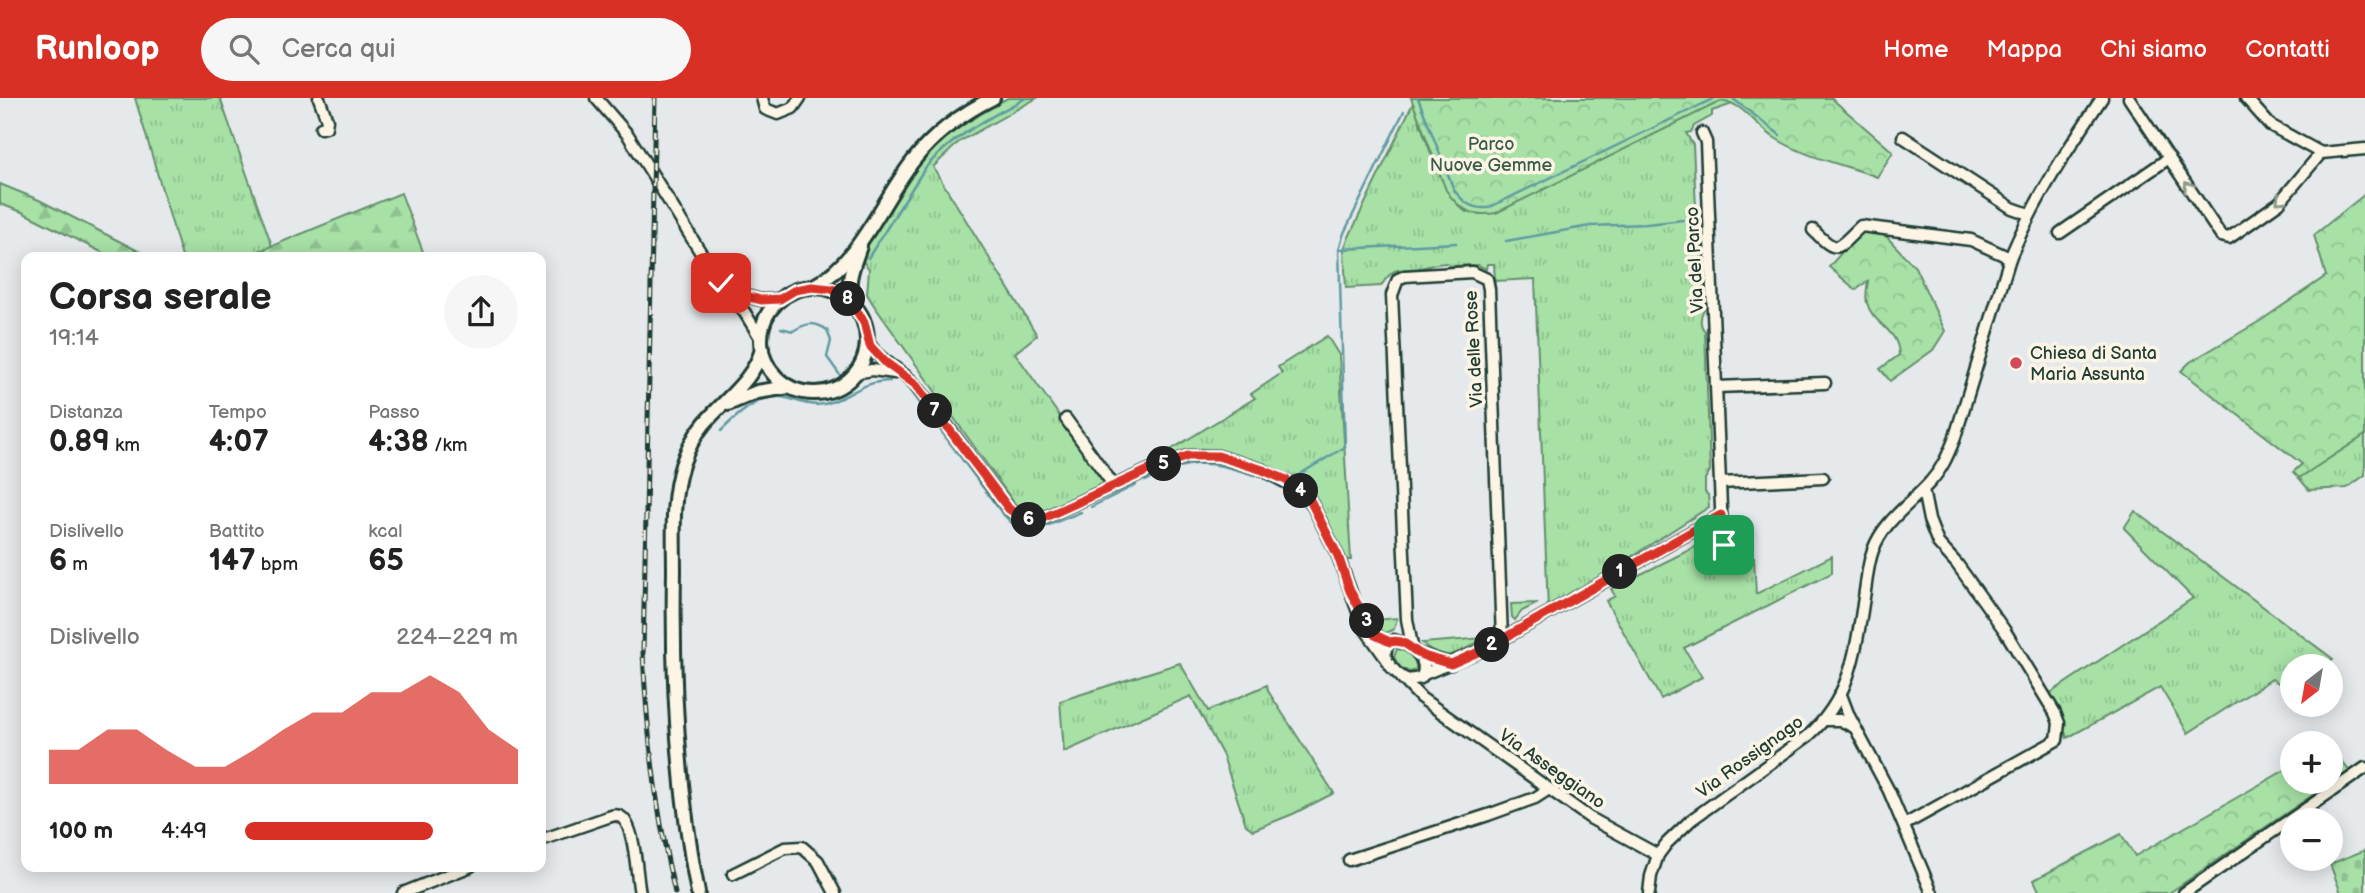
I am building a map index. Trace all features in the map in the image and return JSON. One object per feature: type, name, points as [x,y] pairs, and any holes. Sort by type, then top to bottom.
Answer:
[{"type":"main road","points":[[812,287],[835,270],[864,236],[923,149],[952,122],[993,98]]},
{"type":"main road","name":"Via Asseggiano","points":[[864,236],[851,272],[850,295],[864,322],[867,339]]},
{"type":"main road","points":[[698,893],[685,826],[677,740],[673,638],[675,500],[678,478],[691,443],[741,386],[759,360],[768,313],[780,299],[795,290],[812,287],[832,289],[856,306]]},
{"type":"main road","points":[[721,407],[757,392],[789,387],[810,392],[832,390],[856,373],[863,360],[867,339]]},
{"type":"main road","points":[[761,344],[771,371],[789,387]]},
{"type":"street","points":[[319,98],[327,120],[326,127],[321,128]]},
{"type":"street","points":[[596,98],[628,135],[761,344]]},
{"type":"street","points":[[762,98],[765,109],[774,114],[793,107],[800,98]]},
{"type":"street","name":"Via Rossignago","points":[[1649,893],[1658,855],[1667,842],[1685,825],[1797,744],[1824,720],[1841,695],[1852,668],[1873,550],[1885,527],[1943,466],[1954,440],[2010,258],[2029,214],[2042,189],[2102,98]]},
{"type":"street","points":[[2129,98],[2221,236],[2229,238],[2279,203],[2321,153]]},
{"type":"street","points":[[2246,98],[2270,125],[2321,153],[2365,149]]},
{"type":"street","name":"Via del Parco","points":[[1702,133],[1706,142],[1724,545],[1746,544]]},
{"type":"street","points":[[1903,137],[2012,208],[2029,214]]},
{"type":"street","points":[[2060,233],[2169,158]]},
{"type":"street","points":[[1813,230],[1834,248],[1840,246],[1861,226],[1971,240],[2010,258]]},
{"type":"street","name":"Via delle Rose","points":[[1415,650],[1407,619],[1392,295],[1398,279],[1405,276],[1472,272],[1487,279],[1502,639]]},
{"type":"street","points":[[730,292],[761,300],[780,299]]},
{"type":"street","name":"Via Asseggiano","points":[[867,339],[886,363],[915,384],[1009,509],[1015,515],[1032,521],[1171,462],[1195,455],[1218,456],[1286,480],[1310,500],[1334,548],[1363,626],[1401,677],[1421,698],[1610,830],[1658,855]]},
{"type":"street","points":[[856,373],[872,370],[902,374]]},
{"type":"street","points":[[1717,387],[1825,383]]},
{"type":"street","points":[[1066,419],[1114,486]]},
{"type":"street","points":[[1720,484],[1824,478]]},
{"type":"street","points":[[1903,825],[2057,740],[2059,723],[2005,631],[1957,564],[1938,543],[1932,531],[1923,490]]},
{"type":"street","points":[[1401,677],[1408,680],[1422,676],[1502,639],[1721,515]]},
{"type":"street","name":"Via Asseggiano","points":[[1350,591],[1373,632],[1415,650]]},
{"type":"street","points":[[1385,657],[1385,647],[1400,634],[1407,619]]},
{"type":"street","points":[[1415,650],[1451,664]]},
{"type":"street","points":[[1415,650],[1424,667],[1423,692],[1430,703]]},
{"type":"street","points":[[1841,695],[1889,791],[1932,893]]},
{"type":"street","points":[[1824,720],[1840,720],[1855,727]]},
{"type":"street","points":[[2184,893],[2365,768]]},
{"type":"street","points":[[1349,860],[1488,815],[1535,798],[1549,789]]},
{"type":"street","points":[[546,838],[608,817],[622,817],[629,826],[640,893]]},
{"type":"street","points":[[733,874],[794,845],[802,847],[818,861],[835,893]]},
{"type":"street","points":[[402,893],[456,872]]},
{"type":"green space","points":[[135,98],[220,98],[272,246],[257,252],[181,252]]},
{"type":"green space","points":[[1008,98],[1037,98],[959,142],[933,167],[1037,335],[1015,353],[1107,483],[1039,513],[1023,510],[1015,504],[873,304],[867,294],[869,269],[861,259],[890,206],[928,155],[962,124]]},
{"type":"green space","name":"Parco Nuove Gemme","points":[[1411,98],[1831,98],[1893,152],[1877,177],[1787,145],[1769,134],[1735,105],[1721,101],[1496,213],[1480,214],[1461,207],[1446,190]]},
{"type":"green space","points":[[1721,101],[1733,104],[1712,111],[1712,116],[1686,133],[1693,145],[1697,229],[1701,235],[1704,309],[1701,320],[1705,331],[1710,471],[1705,479],[1705,492],[1708,495],[1709,507],[1548,610],[1535,279],[1495,281],[1494,264],[1487,264],[1486,269],[1478,265],[1450,266],[1444,263],[1396,270],[1381,286],[1346,288],[1344,249],[1413,103],[1441,177],[1448,191],[1466,212]]},
{"type":"green space","points":[[0,184],[39,200],[140,252],[101,252],[22,212],[0,204]]},
{"type":"green space","points":[[401,193],[423,252],[257,252]]},
{"type":"green space","points":[[2365,194],[2365,435],[2299,478],[2293,472],[2302,464],[2181,371],[2190,362],[2260,321],[2326,276],[2314,235]]},
{"type":"green space","points":[[1862,229],[1885,235],[1915,267],[1945,331],[1933,350],[1890,381],[1880,369],[1899,355],[1898,346],[1890,332],[1870,310],[1866,298],[1868,281],[1856,290],[1829,267]]},
{"type":"green space","points":[[1327,336],[1339,355],[1351,560],[1343,560],[1336,542],[1311,502],[1268,475],[1202,455],[1146,465],[1255,398],[1251,394],[1282,373],[1278,367]]},
{"type":"green space","points":[[2365,435],[2365,475],[2347,488],[2309,490],[2299,478]]},
{"type":"green space","points":[[2135,511],[2326,654],[2280,654],[2280,684],[2272,679],[2188,733],[2160,687],[2067,738],[2049,694],[2193,598],[2124,528]]},
{"type":"green space","points":[[1713,538],[1716,564],[1754,558],[1756,594],[1832,556],[1832,573],[1684,648],[1702,677],[1661,699],[1606,601],[1615,596],[1611,589]]},
{"type":"green space","points":[[1538,603],[1522,611],[1515,620],[1512,617],[1511,604]]},
{"type":"green space","points":[[1397,618],[1394,629],[1385,633],[1373,620]]},
{"type":"green space","points":[[1485,638],[1460,652],[1446,655],[1438,654],[1422,643]]},
{"type":"green space","points":[[1397,649],[1411,655],[1416,670],[1409,672],[1400,667],[1394,657]]},
{"type":"green space","points":[[1180,663],[1208,711],[1267,685],[1268,691],[1334,793],[1253,830],[1246,825],[1223,756],[1191,696],[1064,752],[1060,701]]},
{"type":"green space","points":[[2343,763],[2351,773],[2343,777]]},
{"type":"green space","points":[[2280,773],[2280,794],[2314,794],[2294,808],[2280,808],[2280,817],[2169,893],[2040,893],[2034,880],[2121,834],[2135,856]]},
{"type":"green space","points":[[2365,850],[2365,893],[2341,893],[2333,871],[2343,871],[2343,859]]},
{"type":"waterway","points":[[868,258],[925,168],[936,156],[973,128],[1026,98]]},
{"type":"waterway","points":[[1418,98],[1454,190],[1468,204],[1482,208],[1488,208],[1715,98]]},
{"type":"waterway","points":[[1732,98],[1780,135]]},
{"type":"waterway","points":[[1265,466],[1295,477],[1345,447],[1339,249],[1344,233],[1404,111]]},
{"type":"waterway","points":[[1506,241],[1590,226],[1683,220]]},
{"type":"waterway","points":[[1341,249],[1456,243]]},
{"type":"waterway","points":[[781,328],[793,331],[814,324],[827,330],[831,341],[827,357],[842,378]]},
{"type":"waterway","points":[[721,431],[741,413],[764,399],[781,397],[818,405],[871,384],[890,381]]},
{"type":"waterway","points":[[911,391],[936,425]]},
{"type":"waterway","points":[[941,431],[1002,513],[1017,528]]},
{"type":"waterway","points":[[1170,456],[1201,449],[1218,452]]},
{"type":"waterway","points":[[1145,481],[1187,465],[1198,464],[1222,466],[1254,475]]},
{"type":"waterway","points":[[1265,479],[1294,494],[1311,512]]},
{"type":"waterway","points":[[1045,511],[1106,484]]},
{"type":"waterway","points":[[1091,507],[1136,485]]},
{"type":"waterway","points":[[1036,530],[1081,512]]},
{"type":"railway","points":[[655,98],[643,653],[653,774],[675,893]]},
{"type":"place","name":"Chiesa di Santa Maria Assunta","points":[[2016,363]]},
{"type":"route","points":[[721,283],[730,292],[761,300],[780,299],[795,290],[812,287],[832,289],[849,299],[861,314],[870,346],[886,363],[915,384],[1009,509],[1024,519],[1041,519],[1151,469],[1188,456],[1218,456],[1286,480],[1310,500],[1331,540],[1350,591],[1374,633],[1390,642],[1404,642],[1418,653],[1451,664],[1485,649],[1721,515],[1724,545]]}]
